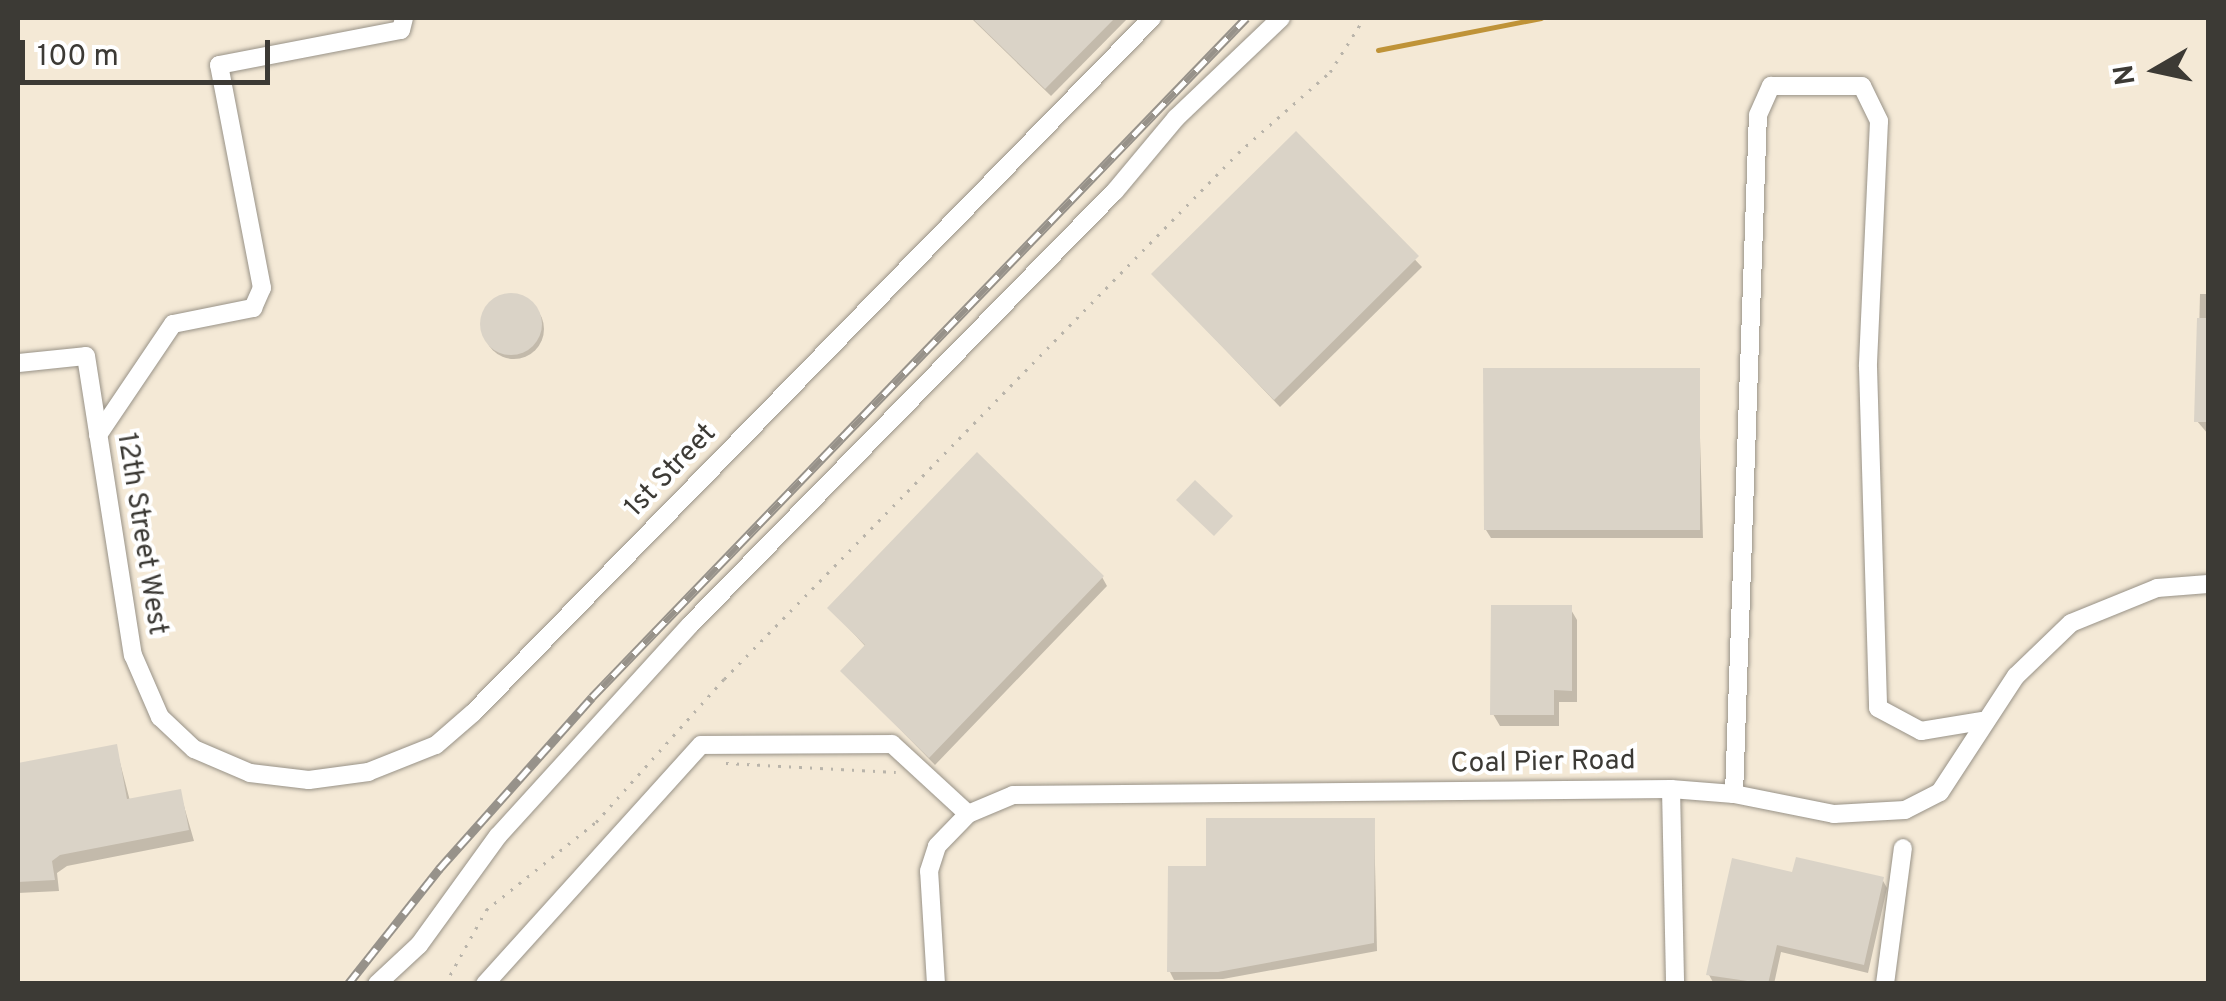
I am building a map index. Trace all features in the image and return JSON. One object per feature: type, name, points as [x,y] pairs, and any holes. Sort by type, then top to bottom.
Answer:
[{"type":"street","points":[[98,436],[173,324],[253,308],[262,288],[219,65],[401,30],[404,18]]},
{"type":"street","name":"1st Street","points":[[160,717],[194,749],[250,773],[289,778],[368,772],[436,745],[1152,18]]},
{"type":"street","points":[[377,984],[419,945],[498,836],[690,624],[1115,191],[1176,118],[1281,18]]},
{"type":"street","points":[[1734,794],[1758,115],[1771,86],[1862,86],[1872,96],[1879,121],[1868,367],[1878,708],[1921,731],[1982,720]]},
{"type":"street","name":"12th Street West","points":[[18,364],[86,356],[132,655],[160,717]]},
{"type":"street","name":"Coal Pier Road","points":[[936,984],[930,871],[937,846],[968,814],[1013,795],[1672,789],[1734,794],[1834,814],[1906,810],[1940,792],[1982,720],[2016,676],[2071,623],[2157,588],[2208,584]]},
{"type":"street","points":[[484,984],[701,745],[892,744],[968,814]]},
{"type":"street","points":[[1672,789],[1674,984]]},
{"type":"street","points":[[1886,984],[1903,848]]},
{"type":"path","points":[[445,984],[486,910],[596,822],[724,679],[1238,153],[1330,72],[1364,18]]},
{"type":"path","points":[[721,757],[730,767],[908,772]]},
{"type":"shaded area","points":[[18,18],[2208,18],[2208,983],[18,983]]},
{"type":"building","points":[[972,18],[1115,18],[1045,89]]},
{"type":"building","points":[[1296,131],[1419,256],[1274,400],[1151,274]]},
{"type":"building","points":[[511,293],[533,302],[542,324],[533,346],[511,355],[489,346],[480,324],[489,302]]},
{"type":"building","points":[[2197,318],[2208,318],[2208,422],[2194,422]]},
{"type":"building","points":[[1483,368],[1700,368],[1700,530],[1484,530]]},
{"type":"building","points":[[977,452],[1104,576],[929,758],[840,671],[865,645],[827,608]]},
{"type":"building","points":[[1195,480],[1233,516],[1214,536],[1176,500]]},
{"type":"building","points":[[1491,605],[1572,605],[1572,691],[1554,690],[1554,715],[1490,715]]},
{"type":"building","points":[[117,744],[127,799],[181,789],[189,830],[60,855],[52,861],[55,880],[18,882],[18,763]]},
{"type":"building","points":[[1206,818],[1375,818],[1374,943],[1218,972],[1167,972],[1168,866],[1206,866]]},
{"type":"building","points":[[1796,857],[1884,877],[1864,965],[1777,945],[1768,984],[1706,975],[1732,858],[1792,872]]},
{"type":"waterway","points":[[1378,50],[1541,18]]},
{"type":"railway","points":[[348,984],[439,869],[592,697],[1246,18]]}]
